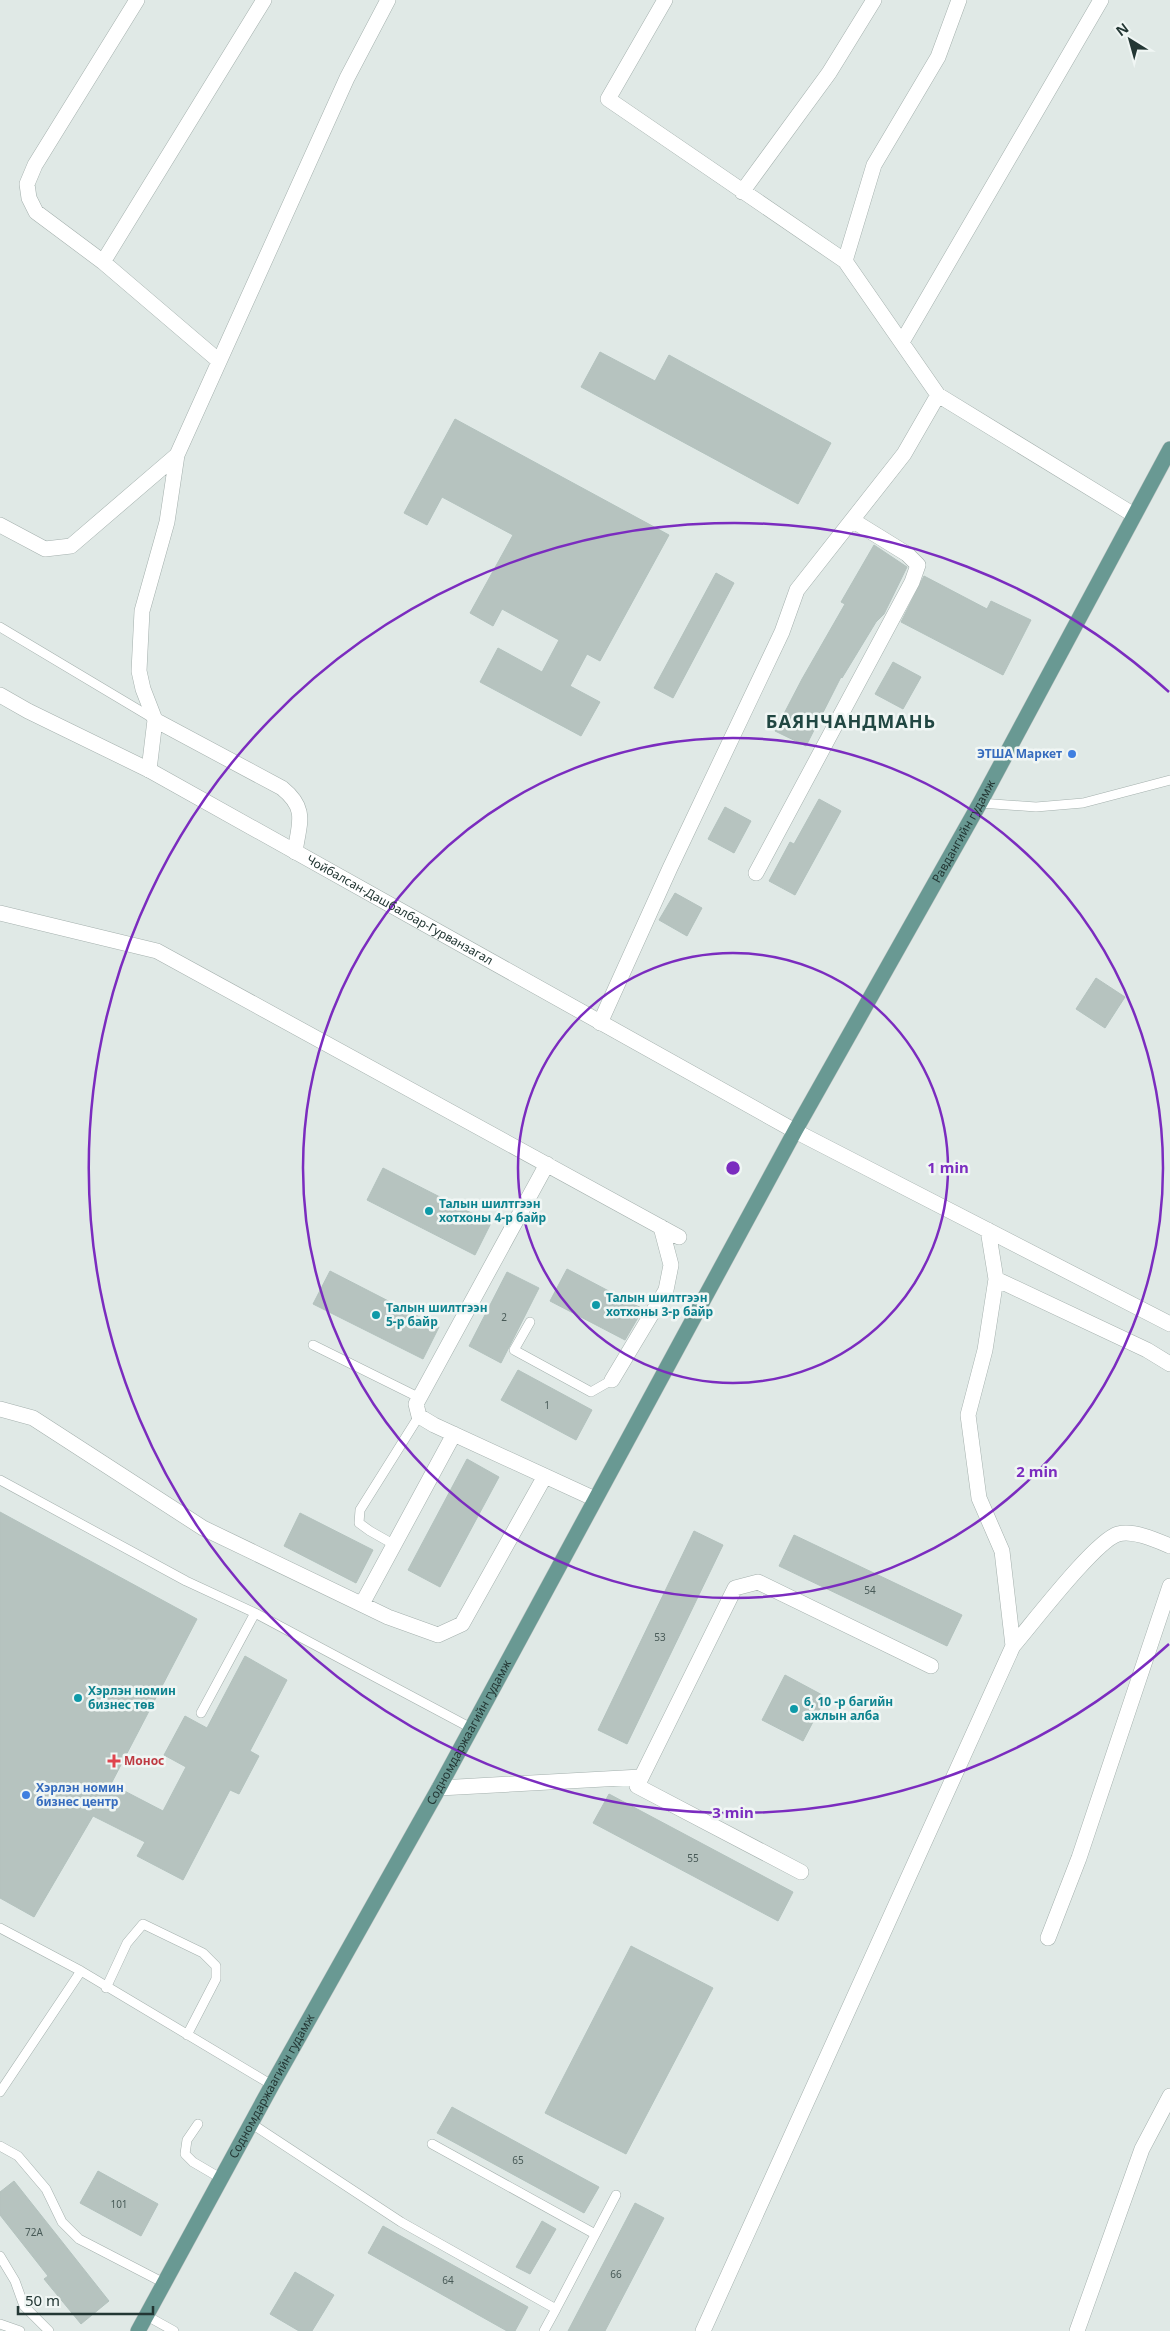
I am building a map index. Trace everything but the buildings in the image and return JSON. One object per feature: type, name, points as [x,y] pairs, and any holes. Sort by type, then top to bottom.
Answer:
[{"type":"main road","name":"Равдангийн гудамж","points":[[795,1131],[980,803],[1170,449]]},
{"type":"main road","name":"Содномдаржаагийн гудамж","points":[[138,2331],[272,2085],[439,1788],[795,1131]]},
{"type":"street","points":[[137,0],[36,164],[27,184],[29,198],[36,212],[103,262],[219,361]]},
{"type":"street","points":[[103,262],[264,0]]},
{"type":"street","points":[[149,770],[155,720],[143,690],[139,671],[142,610],[167,522],[177,455],[347,78],[388,0]]},
{"type":"street","points":[[665,0],[608,99],[845,261],[938,395],[1134,515]]},
{"type":"street","points":[[742,192],[829,73],[874,0]]},
{"type":"street","points":[[845,261],[874,165],[938,57],[959,0]]},
{"type":"street","points":[[902,342],[1101,0]]},
{"type":"street","points":[[600,1023],[670,868],[782,632],[797,590],[904,454],[938,395]]},
{"type":"street","points":[[0,524],[45,549],[71,546],[177,455]]},
{"type":"street","points":[[756,873],[912,582],[918,565],[907,554],[852,520]]},
{"type":"street","name":"Чойбалсан-Дашбалбар-Гурванзагал","points":[[0,696],[28,712],[149,770],[795,1131],[1170,1324]]},
{"type":"street","points":[[155,720],[282,788],[295,798],[300,813],[295,852]]},
{"type":"street","points":[[0,913],[157,951],[678,1236]]},
{"type":"street","points":[[546,1164],[416,1404],[420,1416],[454,1434],[595,1500]]},
{"type":"street","points":[[612,1380],[666,1290],[671,1265],[661,1227]]},
{"type":"street","points":[[988,1230],[996,1279],[985,1350],[968,1415],[979,1498],[1002,1551],[1013,1646]]},
{"type":"street","points":[[996,1279],[1147,1350],[1170,1364]]},
{"type":"street","points":[[0,1408],[33,1418],[203,1528],[388,1616],[438,1635],[462,1624],[546,1476]]},
{"type":"street","points":[[362,1604],[454,1434]]},
{"type":"street","points":[[704,2331],[1013,1646],[1090,1556],[1118,1534],[1147,1536],[1170,1546]]},
{"type":"street","points":[[801,1872],[636,1786],[735,1588],[758,1582],[931,1666]]},
{"type":"street","points":[[1048,1938],[1079,1858],[1170,1586]]},
{"type":"street","points":[[439,1788],[641,1777]]},
{"type":"street","points":[[1077,2331],[1142,2149],[1170,2096]]},
{"type":"lane","points":[[0,627],[155,720]]},
{"type":"lane","points":[[980,803],[1036,807],[1083,803],[1170,780]]},
{"type":"lane","points":[[530,1322],[514,1350],[591,1392],[612,1380]]},
{"type":"lane","points":[[313,1345],[420,1398]]},
{"type":"lane","points":[[393,1544],[359,1523],[360,1510],[420,1416]]},
{"type":"lane","points":[[0,1480],[186,1581],[255,1613],[471,1728]]},
{"type":"lane","points":[[201,1713],[255,1613]]},
{"type":"lane","points":[[106,1988],[127,1943],[143,1924],[203,1953],[216,1966],[216,1979],[186,2035]]},
{"type":"lane","points":[[0,1928],[81,1971],[106,1988],[272,2085]]},
{"type":"lane","points":[[0,2092],[81,1971]]},
{"type":"lane","points":[[198,2124],[187,2140],[185,2154],[193,2162],[222,2179]]},
{"type":"lane","points":[[252,2124],[400,2222],[556,2309]]},
{"type":"lane","points":[[432,2144],[595,2234]]},
{"type":"lane","points":[[0,2146],[18,2156],[46,2189],[62,2222],[79,2238],[164,2283]]},
{"type":"lane","points":[[544,2331],[616,2195]]},
{"type":"lane","points":[[0,2256],[15,2281],[24,2306],[48,2331]]},
{"type":"lane","points":[[147,2316],[174,2331]]},
{"type":"lane","points":[[0,2324],[20,2331]]},
{"type":"place","name":"ЭТША Маркет","points":[[1072,754]]},
{"type":"place","name":"Талын шилтгээн хотхоны 4-р байр","points":[[429,1211]]},
{"type":"place","name":"Талын шилтгээн хотхоны 3-р байр","points":[[596,1305]]},
{"type":"place","name":"Талын шилтгээн 5-р байр","points":[[376,1315]]},
{"type":"place","name":"Хэрлэн номин бизнес төв","points":[[78,1698]]},
{"type":"place","name":"6, 10 -р багийн ажлын алба","points":[[794,1709]]},
{"type":"place","name":"Монос","points":[[114,1761]]},
{"type":"place","name":"Хэрлэн номин бизнес центр","points":[[26,1795]]},
{"type":"district","name":"БАЯНЧАНДМАНЬ","points":[[851,722]]}]
